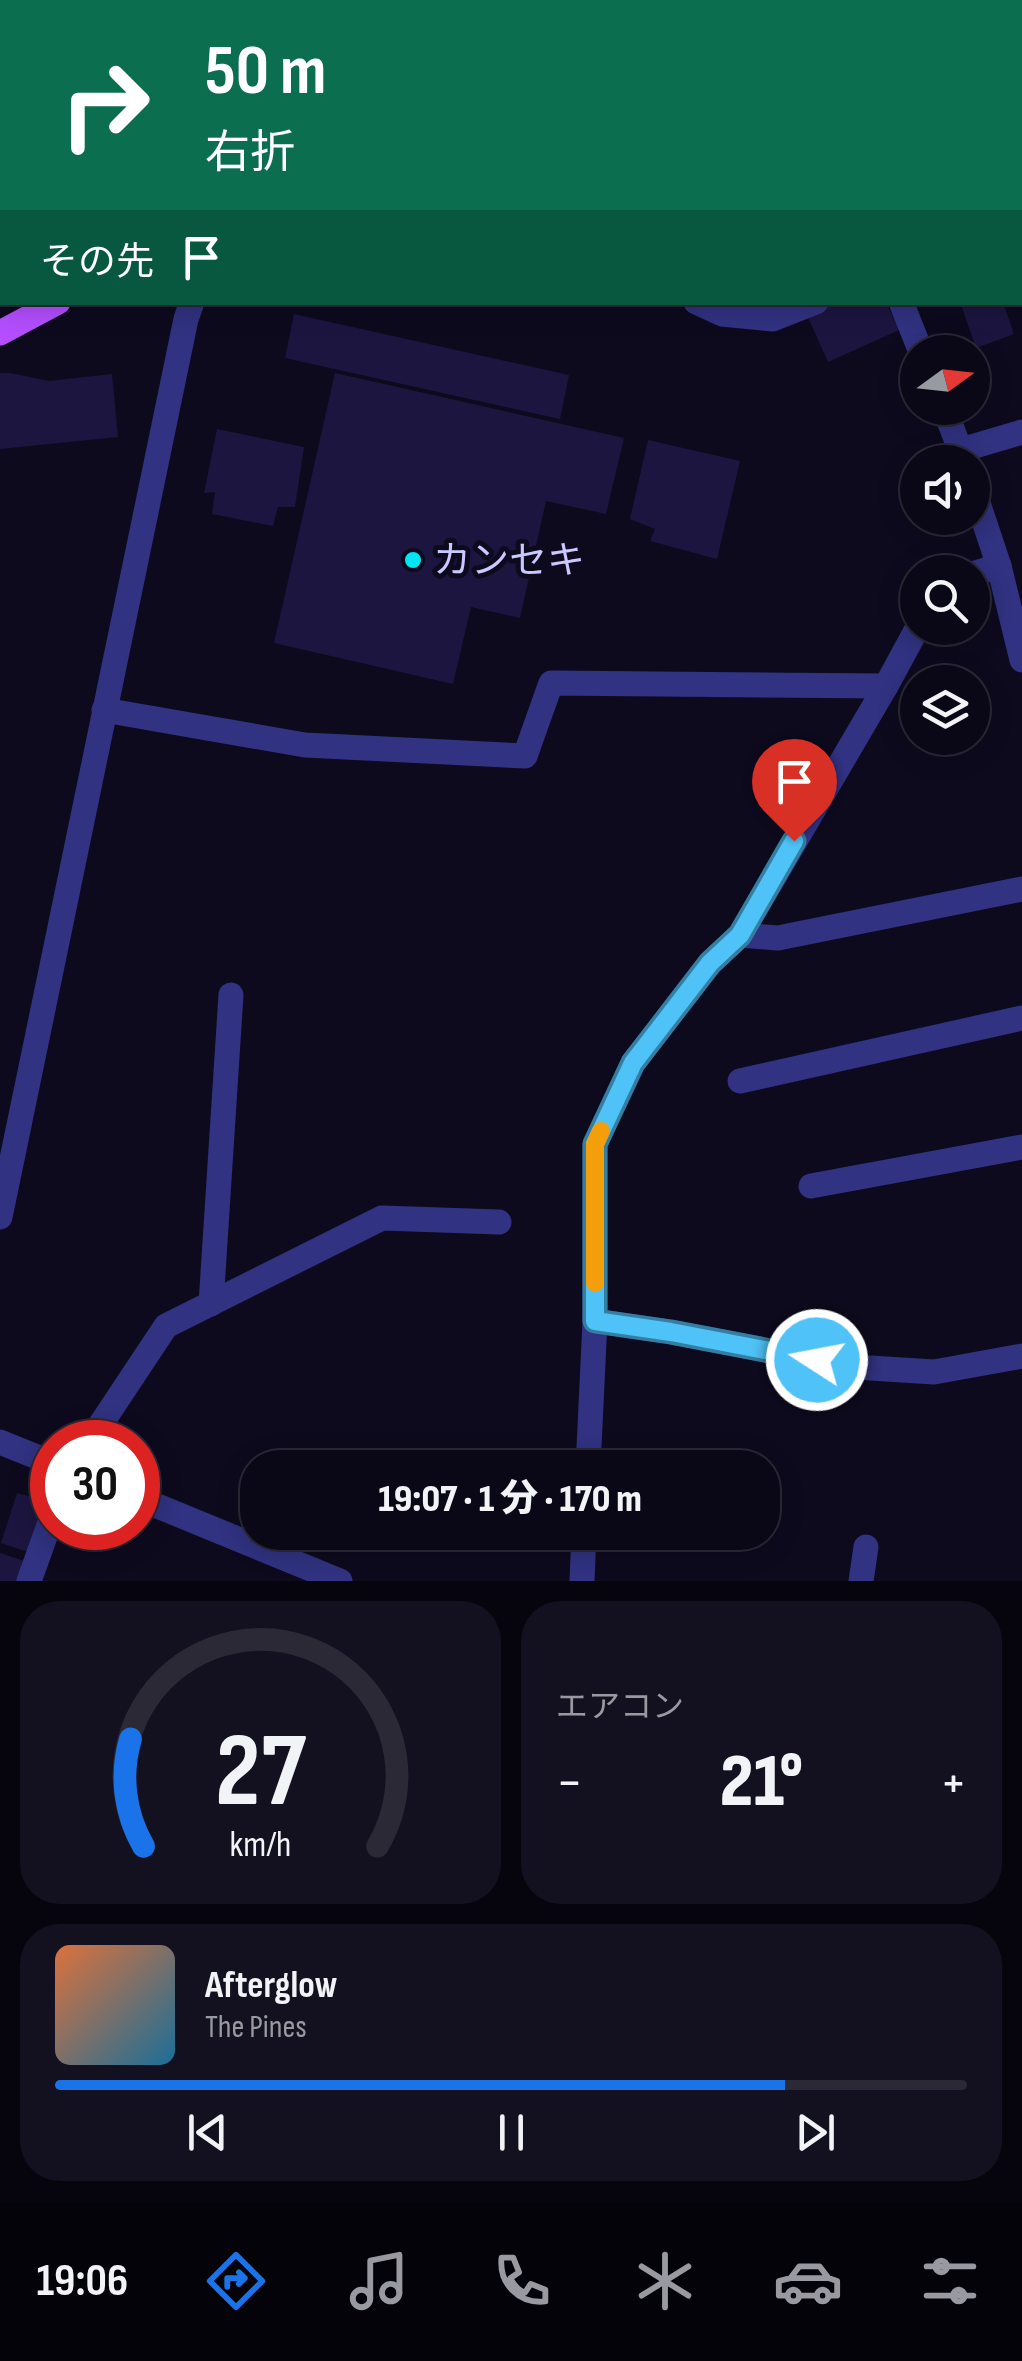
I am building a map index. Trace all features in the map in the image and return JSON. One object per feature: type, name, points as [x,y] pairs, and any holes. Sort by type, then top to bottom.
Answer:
[{"type":"main road","points":[[0,333],[52,305]]},
{"type":"street","points":[[0,1217],[191,305]]},
{"type":"street","points":[[702,305],[722,314],[774,319],[809,305]]},
{"type":"street","points":[[902,305],[914,335]]},
{"type":"street","points":[[990,445],[1022,432]]},
{"type":"street","points":[[989,535],[1022,660]]},
{"type":"street","points":[[990,569],[999,566]]},
{"type":"street","points":[[589,1450],[595,1321],[595,1144],[633,1063],[710,963],[740,935],[908,645]]},
{"type":"street","points":[[104,710],[305,745],[525,756],[551,682],[886,686]]},
{"type":"street","points":[[740,935],[778,938],[1022,888]]},
{"type":"street","points":[[212,1304],[231,995]]},
{"type":"street","points":[[740,1081],[1022,1018]]},
{"type":"street","points":[[812,1186],[1022,1148]]},
{"type":"street","points":[[103,1420],[166,1326],[382,1218],[498,1222]]},
{"type":"street","points":[[595,1321],[854,1367],[934,1372],[1022,1356]]},
{"type":"street","points":[[0,1442],[30,1454]]},
{"type":"street","points":[[160,1507],[340,1581]]},
{"type":"street","points":[[861,1581],[866,1547]]},
{"type":"street","points":[[28,1581],[40,1550]]},
{"type":"street","points":[[582,1581],[583,1550]]},
{"type":"building","points":[[829,305],[887,305],[899,330],[828,362],[807,315]]},
{"type":"building","points":[[961,305],[1004,305],[1014,334],[990,343],[990,335],[971,335]]},
{"type":"building","points":[[294,314],[569,375],[560,419],[285,358]]},
{"type":"building","points":[[0,373],[49,381],[112,374],[118,437],[0,449]]},
{"type":"building","name":"カンセキ","points":[[335,373],[624,438],[606,514],[546,501],[520,618],[471,607],[453,684],[274,643]]},
{"type":"building","points":[[217,429],[304,447],[295,507],[278,507],[273,526],[212,514],[215,492],[204,493]]},
{"type":"building","points":[[648,440],[740,461],[717,559],[650,541],[655,529],[630,519]]},
{"type":"building","points":[[17,1493],[30,1497],[31,1553],[1,1543]]},
{"type":"building","points":[[0,1553],[24,1561],[17,1581],[0,1581]]},
{"type":"slow traffic","points":[[595,1283],[595,1144],[601,1131]]},
{"type":"place","name":"カンセキ","points":[[413,560]]},
{"type":"route","points":[[794,841],[740,935],[710,963],[633,1063],[595,1144],[595,1321],[817,1360]]}]
